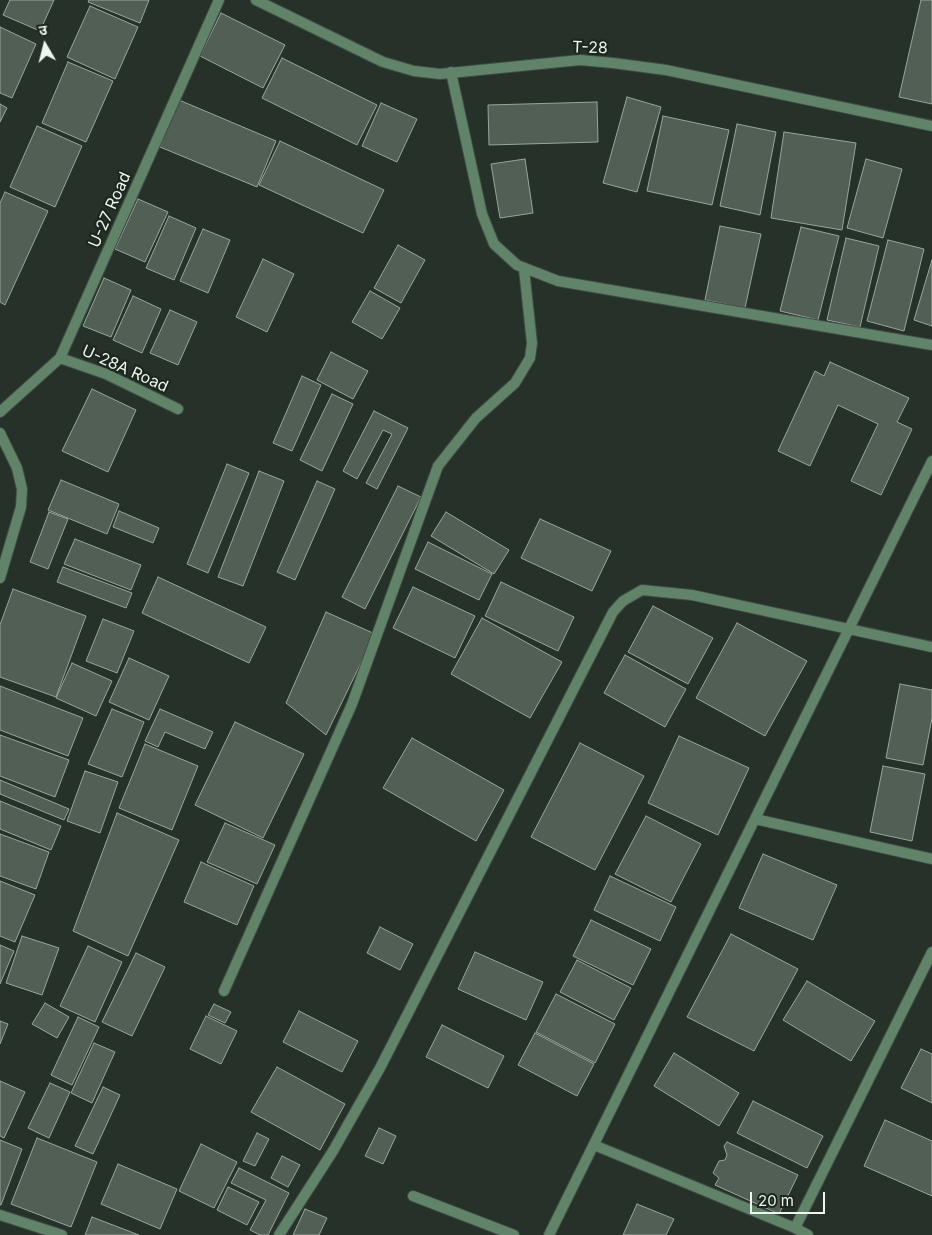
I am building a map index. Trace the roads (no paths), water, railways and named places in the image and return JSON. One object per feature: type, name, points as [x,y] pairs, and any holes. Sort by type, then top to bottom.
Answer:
[{"type":"street","name":"U-27 Road","points":[[0,412],[60,358],[219,0]]},
{"type":"street","name":"T-28","points":[[256,0],[383,62],[414,71],[440,74],[580,60],[613,63],[666,70],[932,126]]},
{"type":"street","points":[[451,72],[482,214],[490,234],[501,253],[524,268],[558,281],[932,344]]},
{"type":"street","points":[[224,991],[352,704],[438,466],[476,418],[515,383],[530,358],[532,343],[524,268]]},
{"type":"street","name":"U-28A Road","points":[[60,358],[106,374],[178,409]]},
{"type":"street","points":[[0,433],[17,468],[22,489],[21,507],[0,578]]},
{"type":"street","points":[[549,1235],[932,461]]},
{"type":"street","points":[[279,1235],[333,1151],[380,1068],[613,612],[623,600],[642,590],[692,595],[932,648]]},
{"type":"street","points":[[755,819],[932,859]]},
{"type":"street","points":[[795,1228],[932,952]]},
{"type":"street","points":[[594,1146],[808,1235]]},
{"type":"street","points":[[412,1196],[514,1235]]},
{"type":"street","points":[[0,1215],[62,1235]]}]
